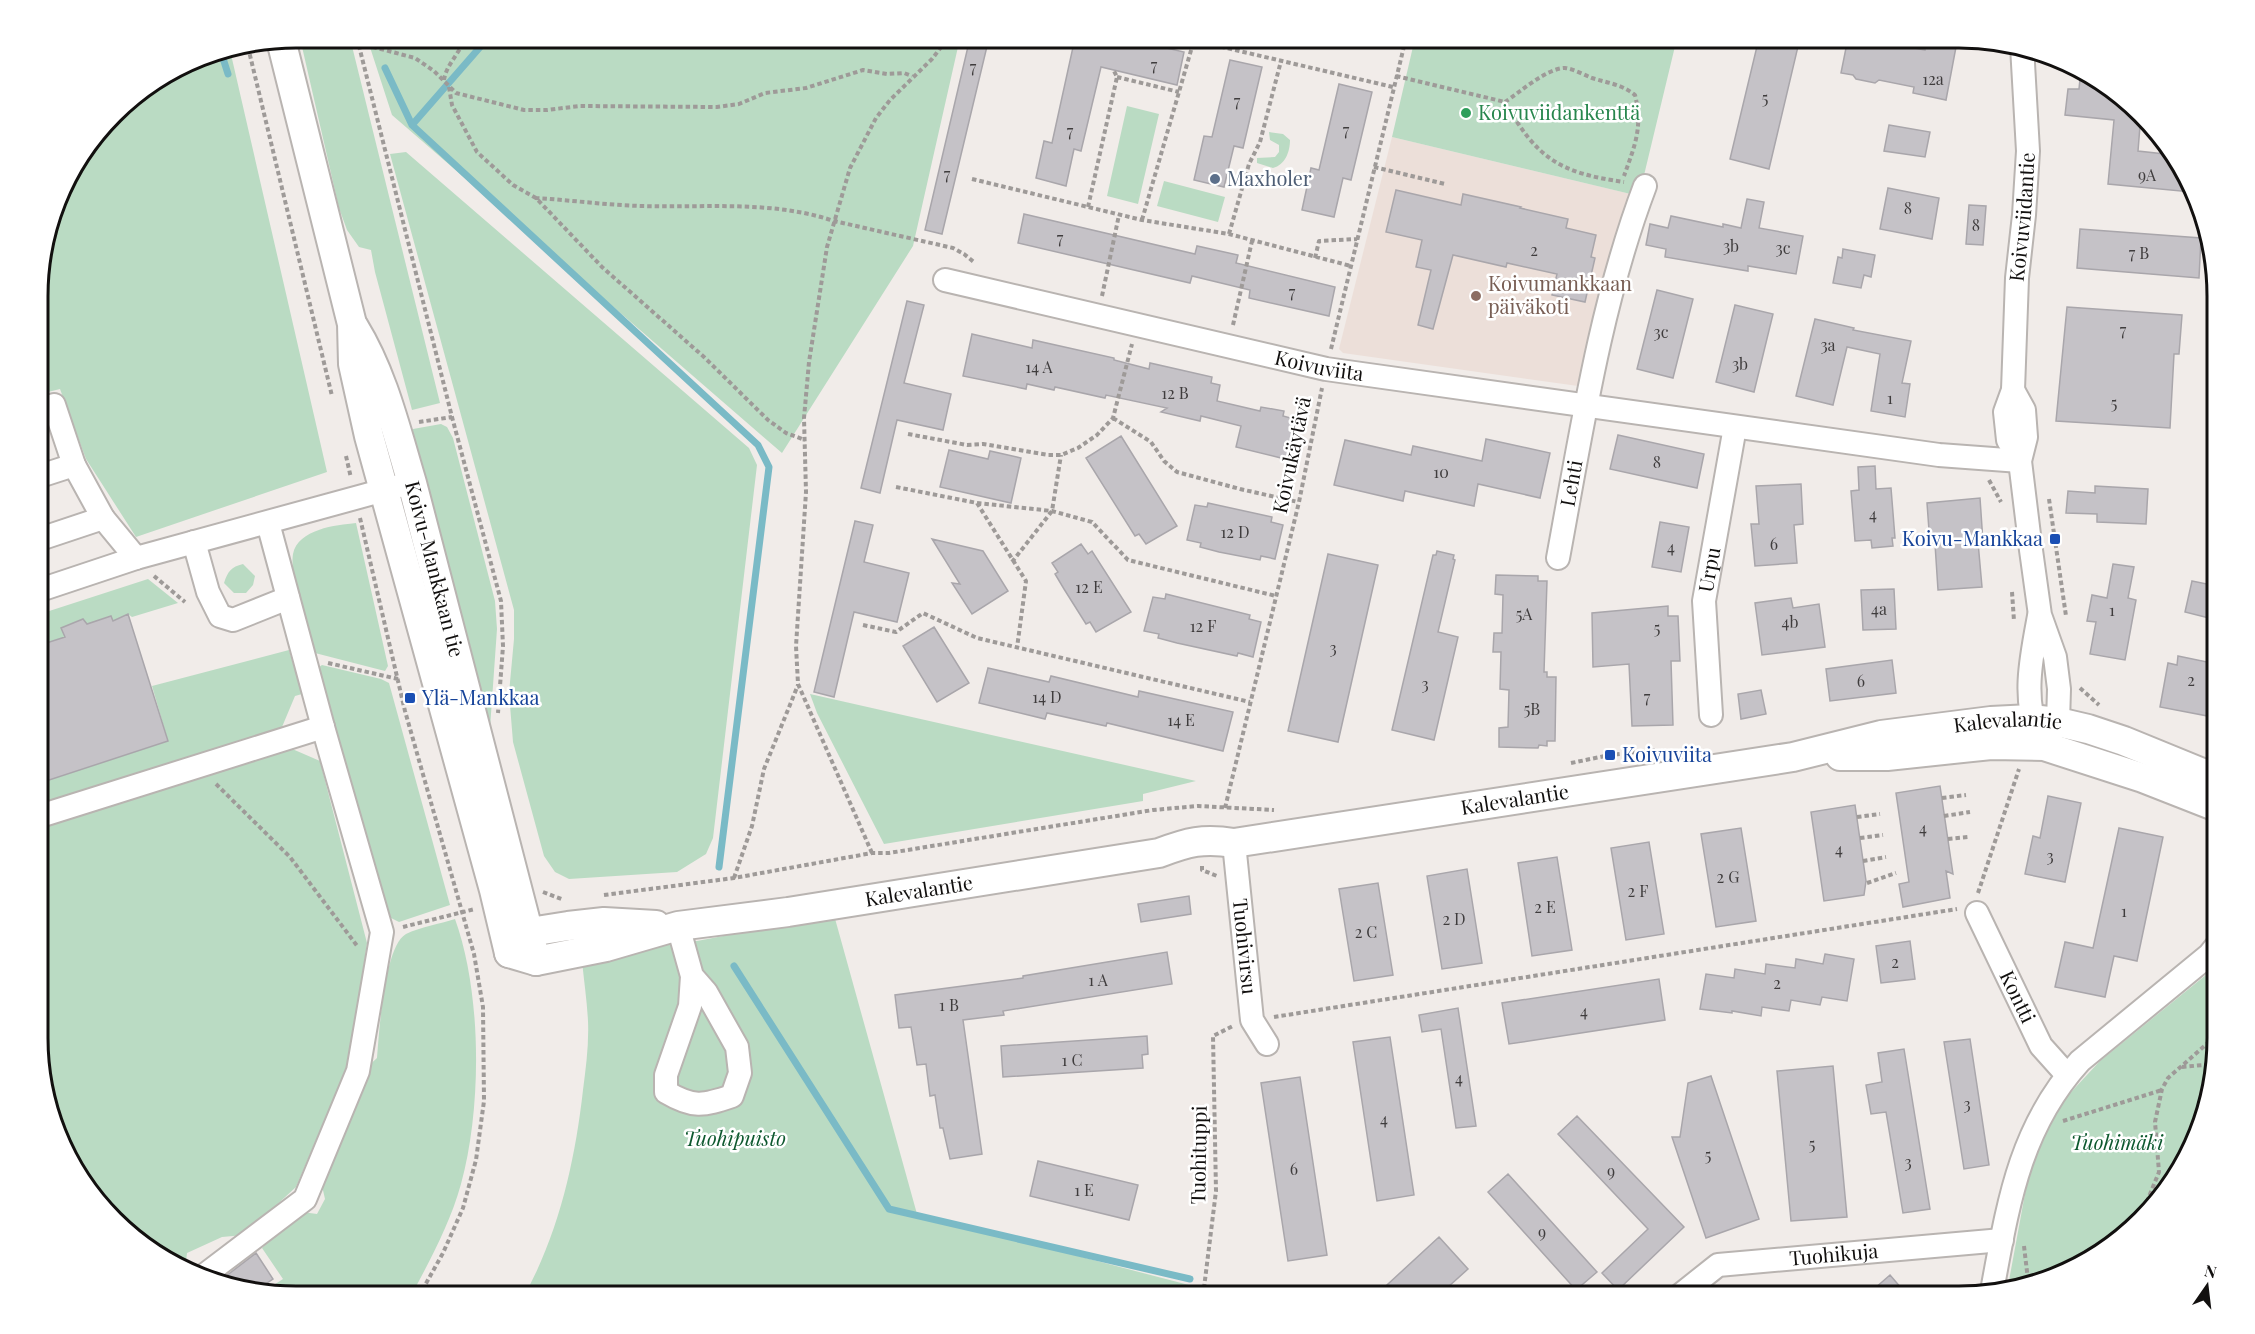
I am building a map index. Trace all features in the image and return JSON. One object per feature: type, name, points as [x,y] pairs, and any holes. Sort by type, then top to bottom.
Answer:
[{"type":"main road","name":"Koivu-Mankkaan tie","points":[[283,49],[352,324],[353,364],[383,491],[494,890],[522,957]]},
{"type":"main road","name":"Koivu-Mankkaan tie","points":[[352,324],[370,353],[396,428],[530,932]]},
{"type":"main road","name":"Kalevalantie","points":[[522,957],[606,947],[678,926],[788,912],[1159,853],[1185,843],[1212,840],[1234,843],[1793,757],[1887,756],[1991,745],[2044,729],[2124,741],[2207,775]]},
{"type":"main road","name":"Kalevalantie","points":[[2044,729],[2143,778],[2207,803]]},
{"type":"main road","name":"Kalevalantie","points":[[530,932],[603,922],[678,926]]},
{"type":"main road","points":[[522,957],[530,932]]},
{"type":"street","name":"Koivuviidantie","points":[[2023,56],[2028,151],[2017,278],[2013,390],[2024,410],[2026,437],[2020,461],[2040,615],[2055,657],[2059,690],[2044,729]]},
{"type":"street","name":"Lehti","points":[[1558,558],[1587,406],[1627,233],[1645,186]]},
{"type":"street","name":"Koivuviita","points":[[945,280],[1326,369],[1735,427],[1985,460],[2020,461]]},
{"type":"street","points":[[48,407],[54,405],[74,465],[103,518],[136,558]]},
{"type":"street","name":"Urpu","points":[[1711,716],[1704,601],[1735,427]]},
{"type":"street","points":[[48,473],[74,465]]},
{"type":"street","points":[[48,587],[136,558],[412,483]]},
{"type":"street","points":[[48,536],[103,518]]},
{"type":"street","points":[[210,1271],[305,1199],[358,1071],[380,941],[268,523]]},
{"type":"street","points":[[194,542],[207,592],[220,616],[234,620],[288,598]]},
{"type":"street","points":[[48,813],[323,727]]},
{"type":"street","name":"Tuohivirsu","points":[[1234,843],[1243,1023],[1267,1044]]},
{"type":"street","name":"Kontti","points":[[1972,907],[2041,1046],[2067,1075]]},
{"type":"street","points":[[678,926],[692,976],[690,1006],[666,1075],[666,1092],[689,1104],[713,1102],[732,1096],[740,1073],[737,1047],[706,992],[692,976]]},
{"type":"street","points":[[1993,1284],[2018,1168],[2033,1131],[2067,1075],[2080,1061],[2207,957]]},
{"type":"street","name":"Tuohikuja","points":[[1692,1286],[1718,1265],[2002,1240]]},
{"type":"path","points":[[359,48],[501,601],[503,646],[500,701]]},
{"type":"path","points":[[383,48],[415,58],[434,71],[456,93],[524,110],[580,106],[717,107],[739,104],[765,93],[806,88],[862,70],[886,74],[904,73],[912,76]]},
{"type":"path","points":[[444,81],[462,48]]},
{"type":"path","points":[[872,853],[798,684],[796,646],[805,526],[804,418],[809,362],[827,247],[850,168],[863,139],[876,118],[912,76],[932,59],[940,48]]},
{"type":"path","points":[[1142,220],[1192,48]]},
{"type":"path","points":[[1229,48],[1393,87]]},
{"type":"path","name":"Koivukäytävä","points":[[1224,808],[1299,502],[1326,369],[1403,48]]},
{"type":"path","points":[[1229,234],[1249,164],[1260,142],[1281,60]]},
{"type":"path","points":[[1505,102],[1551,71],[1566,68],[1592,78],[1619,84],[1628,89],[1635,95],[1640,112],[1640,126],[1622,182]]},
{"type":"path","points":[[1088,207],[1117,77],[1113,69]]},
{"type":"path","points":[[1396,76],[1505,102],[1534,146],[1549,160],[1575,172],[1599,179],[1645,186]]},
{"type":"path","points":[[1117,77],[1179,92]]},
{"type":"path","points":[[449,86],[452,105],[477,152],[513,185],[535,198],[602,267],[704,357],[768,420],[786,433],[804,440]]},
{"type":"path","points":[[1374,167],[1445,184]]},
{"type":"path","points":[[972,179],[1142,220],[1229,234],[1351,266]]},
{"type":"path","points":[[535,198],[639,206],[770,207],[817,215],[834,221],[953,248]]},
{"type":"path","points":[[1101,301],[1119,215]]},
{"type":"path","points":[[1315,258],[1319,241],[1357,239]]},
{"type":"path","points":[[1228,346],[1252,241]]},
{"type":"path","points":[[908,434],[967,445],[983,444],[1048,455],[1061,454],[1078,448],[1097,435],[1113,418],[1137,325]]},
{"type":"path","points":[[1113,418],[1151,442],[1164,460],[1177,472],[1299,502]]},
{"type":"path","points":[[1012,562],[1052,510],[1061,454]]},
{"type":"path","points":[[1985,460],[1988,477],[2001,501],[2003,510]]},
{"type":"path","points":[[896,487],[977,503],[1052,510],[1092,522],[1128,560],[1276,596]]},
{"type":"path","points":[[2048,489],[2066,620]]},
{"type":"path","points":[[977,503],[1026,581],[1017,648]]},
{"type":"path","points":[[2012,588],[2015,631]]},
{"type":"path","points":[[863,625],[896,632],[923,614],[977,638],[1250,702]]},
{"type":"path","points":[[304,657],[398,679]]},
{"type":"path","points":[[2076,680],[2081,690],[2103,709]]},
{"type":"path","points":[[734,878],[752,826],[764,769],[798,684]]},
{"type":"path","points":[[1564,765],[1610,755],[1656,750]]},
{"type":"path","points":[[1243,1023],[1972,907],[2021,762]]},
{"type":"path","points":[[213,781],[290,857],[358,947],[460,913],[474,954],[483,1007],[484,1101],[476,1160],[463,1208],[424,1286]]},
{"type":"path","points":[[1942,798],[1966,795]]},
{"type":"path","points":[[595,896],[734,878],[872,853],[889,853],[1153,810],[1198,806],[1283,810]]},
{"type":"path","points":[[1944,816],[1970,812]]},
{"type":"path","points":[[1857,817],[1880,814]]},
{"type":"path","points":[[1860,838],[1883,835]]},
{"type":"path","points":[[1948,839],[1968,837]]},
{"type":"path","points":[[1863,861],[1886,857]]},
{"type":"path","points":[[1867,883],[1896,873]]},
{"type":"path","points":[[542,892],[563,900],[573,899]]},
{"type":"path","name":"Tuohituppi","points":[[1204,1286],[1216,1191],[1213,1036],[1243,1023]]},
{"type":"path","points":[[2148,1200],[2159,1172],[2155,1122],[2162,1089],[2168,1078],[2207,1044]]},
{"type":"path","points":[[2182,1067],[2205,1065]]},
{"type":"path","points":[[2033,1131],[2162,1089]]},
{"type":"shaded area","name":"Koivumankkaan päiväkoti","points":[[1392,137],[1631,194],[1613,243],[1578,386],[1343,353],[1339,349]]},
{"type":"green space","points":[[302,48],[352,48],[440,403],[412,410],[371,250],[359,247],[347,230],[339,208]]},
{"type":"green space","points":[[370,48],[958,48],[913,246],[782,453],[392,115]]},
{"type":"green space","name":"Koivuviidankenttä","points":[[1413,48],[1675,48],[1639,196],[1392,137]]},
{"type":"green space","points":[[231,56],[327,472],[136,537],[86,459],[60,389],[48,392],[50,263],[61,216],[81,172],[109,132],[132,109],[172,81]]},
{"type":"green space","points":[[1127,106],[1159,114],[1138,204],[1107,196]]},
{"type":"green space","points":[[1269,132],[1283,134],[1290,140],[1286,157],[1281,164],[1273,168],[1257,163],[1257,158],[1275,157],[1279,152],[1279,145],[1270,140]]},
{"type":"green space","points":[[406,152],[749,448],[757,465],[713,838],[706,854],[677,872],[569,879],[555,872],[544,856],[513,742],[509,693],[514,610],[390,154]]},
{"type":"green space","points":[[1164,181],[1225,197],[1218,222],[1157,206]]},
{"type":"green space","points":[[441,424],[447,427],[453,438],[495,601],[497,629],[490,728],[411,436],[413,429]]},
{"type":"green space","points":[[356,523],[388,666],[385,671],[315,653],[294,576],[293,554],[302,539],[319,530]]},
{"type":"green space","points":[[243,564],[255,576],[253,585],[246,593],[234,593],[224,583],[231,570]]},
{"type":"green space","points":[[148,579],[178,603],[132,617],[128,614],[113,621],[110,616],[87,624],[82,619],[62,628],[65,637],[48,642],[48,611]]},
{"type":"green space","points":[[289,650],[302,694],[295,696],[282,727],[271,736],[48,805],[48,780],[168,741],[152,686]]},
{"type":"green space","points":[[322,665],[389,683],[450,905],[399,922],[387,916],[379,904],[319,667]]},
{"type":"green space","points":[[810,694],[1196,781],[1143,794],[1143,801],[884,844],[817,713]]},
{"type":"green space","points":[[290,748],[320,761],[367,943],[350,1060],[296,1187],[244,1235],[222,1237],[187,1253],[186,1260],[145,1235],[109,1202],[81,1162],[61,1118],[50,1071],[48,1038],[48,821]]},
{"type":"green space","name":"Tuohipuisto","points":[[834,915],[917,1214],[1193,1286],[529,1286],[547,1247],[564,1196],[580,1117],[588,1038],[588,1014],[582,961],[673,940],[697,941]]},
{"type":"green space","points":[[455,919],[464,949],[474,1016],[476,1051],[473,1121],[461,1184],[445,1228],[416,1286],[274,1285],[283,1279],[262,1248],[302,1212],[317,1214],[325,1199],[320,1177],[363,1071],[377,1058],[381,1011],[392,955],[406,934]]},
{"type":"green space","name":"Tuohimäki","points":[[2207,974],[2205,1071],[2199,1102],[2188,1133],[2165,1176],[2146,1202],[2123,1225],[2097,1244],[2054,1267],[2009,1281],[2029,1172],[2043,1135],[2059,1105],[2100,1061]]},
{"type":"building","points":[[968,48],[987,48],[942,234],[925,230]]},
{"type":"building","points":[[1073,48],[1167,48],[1184,52],[1177,85],[1101,67],[1081,151],[1074,149],[1066,186],[1036,178],[1044,141],[1052,143]]},
{"type":"building","points":[[1757,48],[1798,48],[1769,169],[1730,159]]},
{"type":"building","points":[[1846,48],[1925,50],[1925,48],[1956,48],[1946,100],[1913,93],[1914,87],[1879,80],[1875,83],[1841,73]]},
{"type":"building","points":[[1230,60],[1262,67],[1243,148],[1234,146],[1224,187],[1194,180],[1204,136],[1212,137]]},
{"type":"building","points":[[2080,79],[2123,109],[2140,126],[2138,151],[2162,154],[2183,191],[2108,184],[2114,120],[2065,115],[2068,89],[2079,89]]},
{"type":"building","points":[[1339,84],[1372,92],[1351,180],[1343,178],[1334,217],[1302,210],[1311,168],[1319,170]]},
{"type":"building","points":[[1889,125],[1930,132],[1925,157],[1884,151]]},
{"type":"building","points":[[1888,188],[1939,198],[1932,239],[1880,229]]},
{"type":"building","points":[[1396,190],[1461,205],[1463,194],[1521,207],[1568,219],[1566,228],[1596,235],[1591,257],[1595,258],[1585,302],[1552,295],[1557,274],[1507,263],[1506,267],[1453,255],[1433,329],[1418,325],[1431,270],[1416,267],[1422,240],[1386,232]]},
{"type":"building","points":[[1747,199],[1764,202],[1759,228],[1803,236],[1796,274],[1748,266],[1748,271],[1665,257],[1666,249],[1646,245],[1650,224],[1668,228],[1671,216],[1723,227],[1723,224],[1741,228]]},
{"type":"building","points":[[1969,205],[1986,206],[1983,245],[1966,244]]},
{"type":"building","points":[[1024,214],[1195,254],[1197,246],[1238,255],[1236,263],[1335,287],[1329,316],[1249,298],[1250,290],[1192,276],[1190,283],[1018,243]]},
{"type":"building","points":[[2080,229],[2200,238],[2199,278],[2077,268]]},
{"type":"building","points":[[1843,249],[1875,255],[1871,277],[1864,275],[1861,288],[1833,283],[1838,257],[1842,258]]},
{"type":"building","points":[[1657,290],[1693,299],[1673,378],[1637,369]]},
{"type":"building","points":[[907,301],[924,305],[904,383],[951,394],[943,430],[897,420],[880,493],[861,488]]},
{"type":"building","points":[[1735,305],[1773,314],[1754,392],[1716,382]]},
{"type":"building","points":[[2067,307],[2182,315],[2179,354],[2174,354],[2170,428],[2056,421]]},
{"type":"building","points":[[1815,319],[1854,328],[1853,330],[1911,341],[1902,383],[1910,384],[1905,417],[1871,411],[1880,354],[1847,347],[1833,405],[1796,396]]},
{"type":"building","points":[[972,334],[1032,348],[1033,340],[1114,358],[1114,360],[1149,369],[1150,363],[1212,377],[1211,383],[1220,385],[1217,401],[1260,411],[1261,407],[1284,411],[1283,416],[1298,420],[1289,460],[1236,447],[1241,426],[1201,416],[1200,421],[1161,412],[1167,408],[1106,395],[1105,398],[1055,387],[1054,390],[1027,384],[1026,389],[963,376]]},
{"type":"building","points":[[1618,435],[1704,454],[1697,488],[1610,469]]},
{"type":"building","points":[[1121,436],[1177,526],[1146,544],[1139,534],[1135,536],[1086,458]]},
{"type":"building","points":[[1486,439],[1550,453],[1540,498],[1478,484],[1474,506],[1405,491],[1403,501],[1334,485],[1345,440],[1411,455],[1413,446],[1482,461]]},
{"type":"building","points":[[949,450],[988,459],[990,451],[1021,458],[1011,503],[940,487]]},
{"type":"building","points":[[1875,466],[1876,489],[1891,488],[1895,538],[1892,538],[1893,546],[1872,548],[1871,540],[1855,541],[1851,491],[1859,490],[1858,467]]},
{"type":"building","points":[[1801,484],[1803,524],[1794,525],[1797,563],[1755,566],[1751,524],[1759,524],[1756,486]]},
{"type":"building","points":[[2095,486],[2148,489],[2146,524],[2097,522],[2097,514],[2066,513],[2068,491],[2095,493]]},
{"type":"building","points":[[1980,498],[1983,542],[1978,542],[1982,587],[1938,590],[1935,544],[1930,544],[1927,503]]},
{"type":"building","points":[[1208,503],[1272,517],[1271,522],[1283,525],[1275,559],[1261,556],[1260,560],[1219,552],[1200,547],[1201,543],[1187,540],[1195,505],[1207,507]]},
{"type":"building","points":[[855,521],[873,525],[864,562],[909,573],[897,622],[854,612],[834,697],[814,692]]},
{"type":"building","points":[[1660,522],[1689,527],[1681,572],[1652,567]]},
{"type":"building","points":[[932,539],[983,551],[1008,591],[972,614],[952,583],[960,584]]},
{"type":"building","points":[[1081,544],[1088,554],[1092,551],[1131,612],[1096,632],[1090,622],[1086,624],[1055,574],[1058,572],[1052,563]]},
{"type":"building","points":[[1437,551],[1454,555],[1455,560],[1438,632],[1458,637],[1434,740],[1392,730],[1433,555],[1436,555]]},
{"type":"building","points":[[1328,554],[1378,565],[1338,742],[1288,731]]},
{"type":"building","points":[[2113,564],[2134,567],[2128,598],[2136,600],[2125,660],[2090,654],[2096,622],[2087,621],[2092,595],[2107,598]]},
{"type":"building","points":[[1496,575],[1538,576],[1538,581],[1547,581],[1544,672],[1547,672],[1547,677],[1556,677],[1555,741],[1547,741],[1547,746],[1539,745],[1538,748],[1499,747],[1499,728],[1508,727],[1509,690],[1500,689],[1501,652],[1493,652],[1494,633],[1502,633],[1503,595],[1495,594]]},
{"type":"building","points":[[2192,581],[2207,584],[2207,618],[2185,612]]},
{"type":"building","points":[[1894,589],[1896,629],[1863,630],[1861,590]]},
{"type":"building","points":[[1166,594],[1250,615],[1249,619],[1261,622],[1253,657],[1238,653],[1237,656],[1177,643],[1158,638],[1159,634],[1144,631],[1153,597],[1165,599]]},
{"type":"building","points":[[1791,598],[1793,608],[1819,604],[1825,647],[1762,655],[1755,603]]},
{"type":"building","points":[[1668,606],[1668,616],[1678,616],[1680,661],[1671,661],[1673,725],[1632,726],[1629,664],[1593,667],[1592,613]]},
{"type":"building","points":[[128,614],[168,741],[48,780],[48,642],[65,637],[61,628],[83,619],[87,624],[111,616],[113,621]]},
{"type":"building","points":[[934,627],[969,683],[937,702],[903,646]]},
{"type":"building","points":[[2178,656],[2207,662],[2207,716],[2160,707],[2168,663],[2177,665]]},
{"type":"building","points":[[1892,660],[1896,693],[1830,701],[1826,669]]},
{"type":"building","points":[[988,668],[1049,682],[1051,676],[1138,697],[1139,691],[1233,712],[1223,751],[1107,723],[1106,726],[1047,713],[1045,719],[979,703]]},
{"type":"building","points":[[1761,690],[1766,714],[1741,719],[1738,694]]},
{"type":"building","points":[[1940,786],[1953,874],[1946,871],[1950,898],[1903,907],[1899,884],[1909,882],[1896,793]]},
{"type":"building","points":[[2048,796],[2081,803],[2065,882],[2025,874],[2033,836],[2040,838]]},
{"type":"building","points":[[1855,805],[1866,881],[1864,895],[1824,901],[1811,812]]},
{"type":"building","points":[[1741,828],[1756,921],[1716,927],[1701,834]]},
{"type":"building","points":[[2119,828],[2163,837],[2137,961],[2114,956],[2105,997],[2055,987],[2065,942],[2093,948]]},
{"type":"building","points":[[1649,842],[1664,934],[1626,940],[1611,848]]},
{"type":"building","points":[[1557,857],[1572,950],[1532,956],[1518,863]]},
{"type":"building","points":[[1467,869],[1482,963],[1442,969],[1427,876]]},
{"type":"building","points":[[1378,883],[1393,975],[1354,981],[1339,889]]},
{"type":"building","points":[[1189,896],[1191,914],[1141,922],[1138,904]]},
{"type":"building","points":[[1910,941],[1915,979],[1881,983],[1876,946]]},
{"type":"building","points":[[1167,952],[1172,984],[1003,1011],[1004,1015],[963,1020],[982,1154],[950,1159],[943,1128],[940,1128],[935,1095],[930,1096],[926,1064],[917,1065],[911,1027],[899,1028],[895,995],[1023,978],[1023,976]]},
{"type":"building","points":[[1825,954],[1854,959],[1847,1001],[1822,997],[1820,1005],[1791,1000],[1789,1011],[1762,1007],[1761,1016],[1700,1009],[1706,974],[1734,978],[1735,969],[1765,974],[1766,964],[1795,968],[1796,959],[1823,964]]},
{"type":"building","points":[[1659,979],[1665,1020],[1509,1044],[1502,1003]]},
{"type":"building","points":[[1458,1008],[1476,1126],[1456,1128],[1441,1029],[1422,1032],[1419,1015]]},
{"type":"building","points":[[1147,1036],[1148,1054],[1142,1055],[1143,1068],[1003,1077],[1001,1046]]},
{"type":"building","points":[[1390,1037],[1414,1195],[1377,1201],[1353,1042]]},
{"type":"building","points":[[1970,1039],[1989,1165],[1964,1169],[1944,1042]]},
{"type":"building","points":[[1904,1049],[1930,1209],[1903,1213],[1886,1112],[1871,1114],[1866,1085],[1882,1082],[1878,1053]]},
{"type":"building","points":[[1833,1066],[1847,1217],[1791,1221],[1777,1071]]},
{"type":"building","points":[[1711,1076],[1759,1219],[1706,1238],[1672,1137],[1680,1137],[1688,1083]]},
{"type":"building","points":[[1300,1077],[1327,1255],[1288,1261],[1261,1083]]},
{"type":"building","points":[[1577,1116],[1684,1227],[1622,1286],[1614,1286],[1602,1273],[1648,1229],[1558,1134]]},
{"type":"building","points":[[1038,1161],[1138,1185],[1129,1220],[1030,1196]]},
{"type":"building","points":[[1508,1174],[1597,1272],[1581,1286],[1572,1286],[1488,1192]]},
{"type":"building","points":[[1439,1237],[1468,1269],[1449,1286],[1386,1286]]},
{"type":"building","points":[[256,1253],[273,1279],[265,1284],[226,1276]]},
{"type":"building","points":[[1890,1275],[1899,1286],[1877,1286]]},
{"type":"waterway","points":[[412,125],[479,48]]},
{"type":"waterway","points":[[223,59],[228,74]]},
{"type":"waterway","points":[[385,68],[412,125],[758,445],[769,467],[719,867]]},
{"type":"waterway","points":[[734,966],[889,1209],[1190,1279]]},
{"type":"place","name":"Koivuviidankenttä","points":[[1466,113]]},
{"type":"place","name":"Maxholer","points":[[1215,179]]},
{"type":"place","name":"Koivumankkaan päiväkoti","points":[[1476,296]]},
{"type":"place","name":"Koivu-Mankkaa","points":[[2055,539]]},
{"type":"place","name":"Ylä-Mankkaa","points":[[410,698]]},
{"type":"place","name":"Koivuviita","points":[[1610,755]]}]
